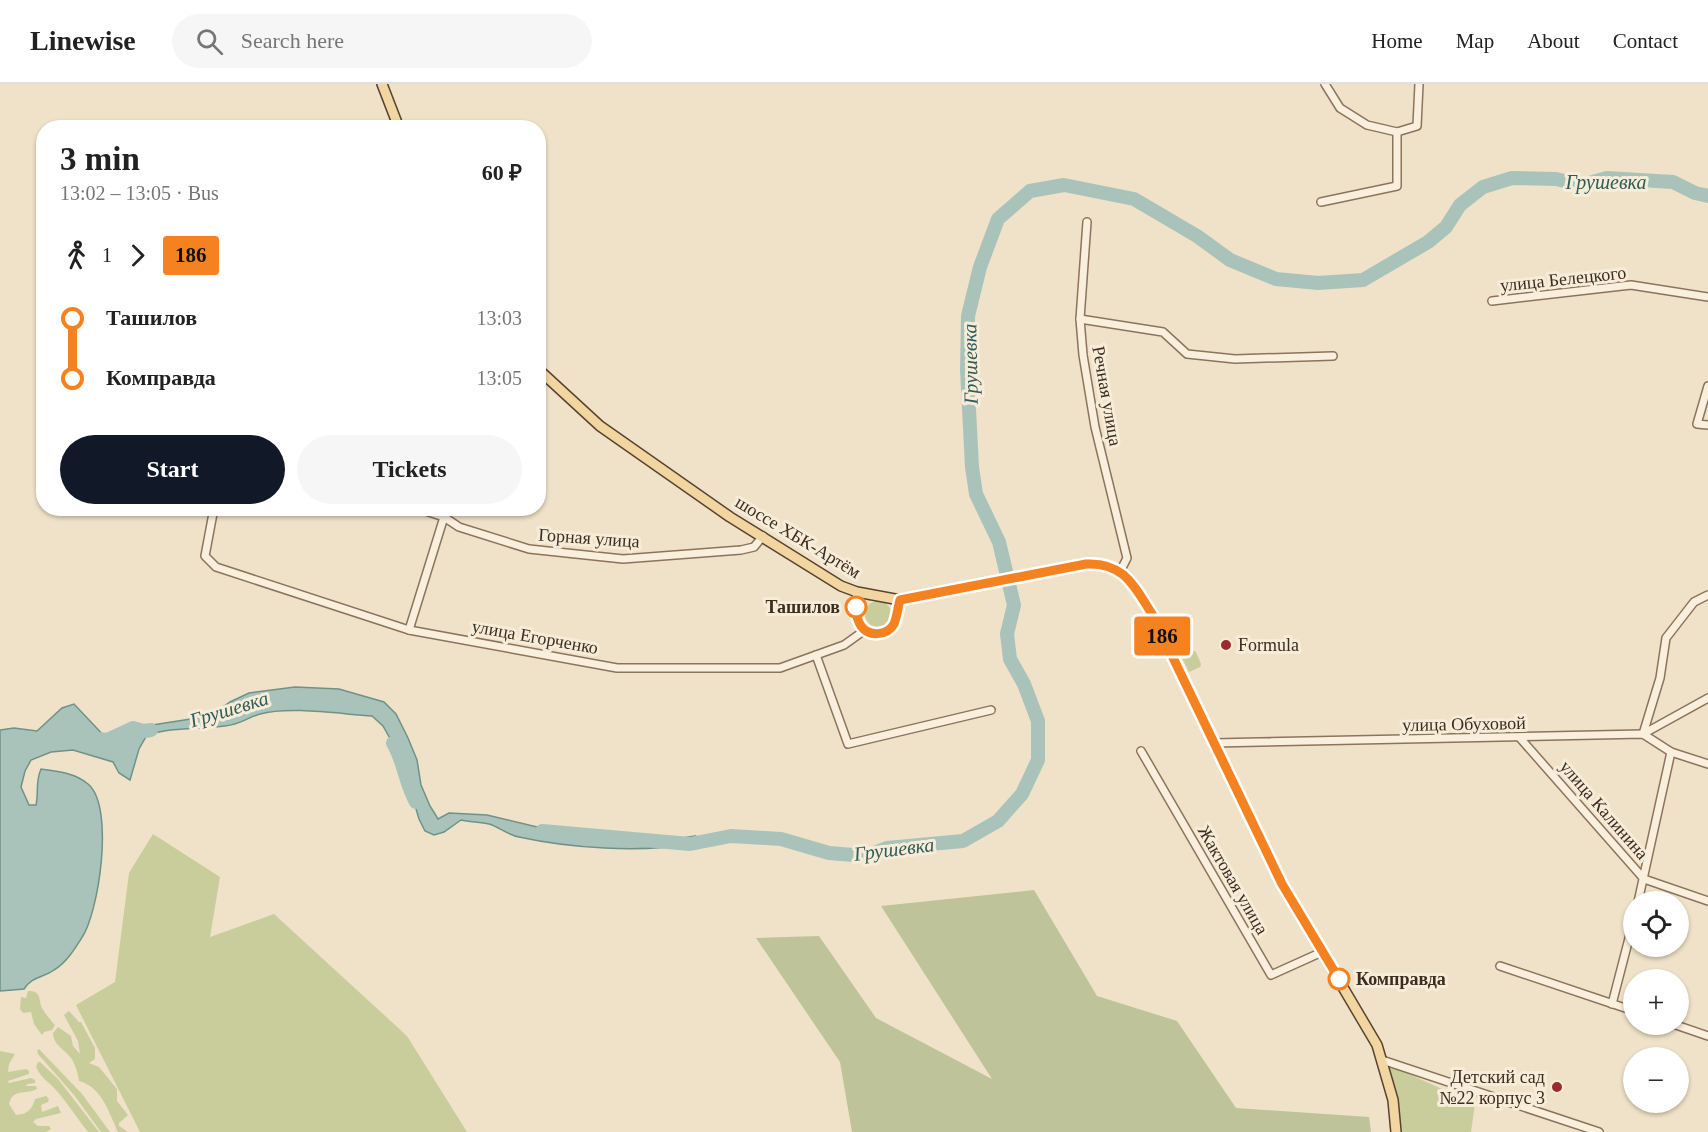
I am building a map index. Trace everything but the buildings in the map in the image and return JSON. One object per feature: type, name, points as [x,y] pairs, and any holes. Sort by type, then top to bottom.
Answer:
[{"type":"main road","points":[[382,84],[396,120]]},
{"type":"main road","name":"шоссе ХБК-Артём","points":[[546,376],[600,426],[730,517],[841,586],[856,592],[900,600],[1086,564],[1100,563],[1120,572]]},
{"type":"main road","points":[[1120,572],[1130,580],[1152,614],[1282,884],[1377,1045],[1393,1100],[1396,1132]]},
{"type":"street","points":[[1325,84],[1340,108],[1367,125],[1397,132],[1416,126],[1419,84]]},
{"type":"street","points":[[1321,202],[1398,186],[1397,132]]},
{"type":"street","name":"Речная улица","points":[[1087,222],[1080,319],[1095,427],[1127,558],[1120,572]]},
{"type":"street","name":"улица Белецкого","points":[[1492,301],[1631,285],[1708,297]]},
{"type":"street","points":[[1080,319],[1163,332],[1187,354],[1235,359],[1333,356]]},
{"type":"street","points":[[1708,386],[1697,424],[1708,425]]},
{"type":"street","name":"улица Егорченко","points":[[212,516],[205,556],[216,567],[409,630],[617,668],[780,668],[844,645],[865,630]]},
{"type":"street","name":"Горная улица","points":[[441,516],[459,527],[529,549],[622,559],[741,550],[754,547],[763,536]]},
{"type":"street","points":[[409,630],[444,517]]},
{"type":"street","points":[[856,592],[857,618],[865,630],[876,634],[889,629],[896,618],[900,600]]},
{"type":"street","points":[[1643,734],[1660,678],[1666,638],[1694,602],[1708,594]]},
{"type":"street","points":[[816,655],[848,744],[991,710]]},
{"type":"street","points":[[1643,734],[1708,698]]},
{"type":"street","points":[[1643,734],[1671,752],[1708,764]]},
{"type":"street","name":"улица Обуховой","points":[[1214,743],[1643,734]]},
{"type":"street","name":"улица Калинина","points":[[1520,738],[1644,879],[1708,901]]},
{"type":"street","name":"Жактовая улица","points":[[1141,751],[1271,975],[1322,952]]},
{"type":"street","points":[[1641,891],[1671,752]]},
{"type":"street","points":[[1611,1004],[1624,957]]},
{"type":"street","points":[[1500,966],[1623,1008]]},
{"type":"street","points":[[1689,1029],[1708,1036]]},
{"type":"street","points":[[1382,1060],[1599,1132]]},
{"type":"green space","points":[[878,601],[887,605],[891,614],[887,623],[878,627],[869,623],[865,614],[869,605]]},
{"type":"green space","points":[[1193,650],[1201,664],[1200,667],[1189,672],[1180,654],[1183,651]]},
{"type":"green space","points":[[153,834],[220,877],[210,937],[274,914],[407,1036],[467,1132],[140,1132],[76,1005],[115,982],[129,873]]},
{"type":"green space","points":[[1034,890],[1097,996],[1177,1021],[1236,1108],[1369,1117],[1371,1132],[852,1132],[840,1062],[756,938],[819,936],[876,1018],[992,1079],[881,906]]},
{"type":"green space","points":[[28,991],[38,994],[42,1008],[55,1025],[52,1030],[42,1035],[34,1024],[31,1012],[23,1013],[20,1009],[21,997],[26,998]]},
{"type":"green space","points":[[69,1011],[81,1022],[95,1048],[95,1059],[89,1063],[99,1067],[117,1089],[117,1101],[128,1115],[119,1123],[119,1126],[128,1132],[118,1132],[99,1095],[87,1084],[79,1081],[73,1061],[55,1041],[53,1033],[58,1027],[71,1036],[73,1046],[80,1054],[78,1041],[64,1015]]},
{"type":"green space","points":[[39,1049],[82,1094],[110,1132],[101,1132],[74,1095],[38,1054]]},
{"type":"green space","points":[[0,1051],[15,1054],[9,1064],[8,1072],[26,1069],[29,1071],[29,1074],[8,1081],[9,1083],[31,1078],[35,1080],[35,1083],[26,1086],[36,1086],[37,1089],[16,1094],[11,1099],[9,1104],[16,1115],[29,1111],[35,1099],[46,1096],[49,1099],[41,1105],[42,1112],[58,1106],[61,1113],[36,1119],[33,1122],[38,1126],[49,1126],[51,1129],[46,1132],[0,1132]]},
{"type":"green space","points":[[38,1062],[58,1079],[99,1132],[88,1132],[59,1094],[40,1074],[36,1067]]},
{"type":"green space","points":[[1389,1065],[1475,1104],[1471,1132],[1399,1132],[1396,1096]]},
{"type":"water","points":[[295,687],[339,689],[384,702],[396,714],[408,738],[417,760],[421,785],[438,819],[449,813],[487,815],[558,832],[663,841],[695,836],[690,844],[670,847],[604,848],[519,837],[489,824],[461,820],[444,832],[434,835],[425,831],[419,819],[401,758],[383,726],[372,716],[315,711],[272,712],[231,725],[156,732],[147,735],[139,749],[130,780],[119,773],[113,762],[73,750],[51,752],[31,760],[25,771],[21,787],[29,805],[36,805],[41,769],[66,773],[88,784],[96,796],[101,814],[101,860],[98,885],[88,926],[62,964],[50,973],[34,979],[24,989],[0,991],[0,730],[14,728],[37,731],[62,708],[74,704],[108,740],[133,728],[210,716],[230,702],[249,693]]},
{"type":"waterway","name":"Грушевка","points":[[542,831],[690,844],[731,836],[781,839],[829,853],[866,856],[887,848],[963,841],[998,821],[1022,794],[1038,760],[1038,721],[1024,684],[1010,659],[1007,634],[1014,605],[999,542],[976,494],[972,467],[967,370],[968,316],[980,267],[998,219],[1030,191],[1064,185],[1134,199],[1197,236],[1230,260],[1276,279],[1318,283],[1363,280],[1428,242],[1446,227],[1460,205],[1483,187],[1512,178],[1556,179],[1582,185],[1607,178],[1673,182],[1695,193],[1708,196]]},
{"type":"waterway","name":"Грушевка","points":[[89,738],[107,740],[133,728],[151,730]]},
{"type":"waterway","name":"Грушевка","points":[[393,743],[416,802]]},
{"type":"bus line","name":"186","points":[[856,607],[858,621],[862,628],[879,633],[885,632],[893,624],[900,600],[1086,564],[1100,563],[1120,572],[1130,580],[1152,614],[1282,884],[1339,979]]},
{"type":"place","name":"Ташилов","points":[[856,607]]},
{"type":"place","name":"Formula","points":[[1226,645]]},
{"type":"place","name":"Комправда","points":[[1339,979]]},
{"type":"place","name":"Детский сад №22 корпус 3","points":[[1557,1087]]}]
